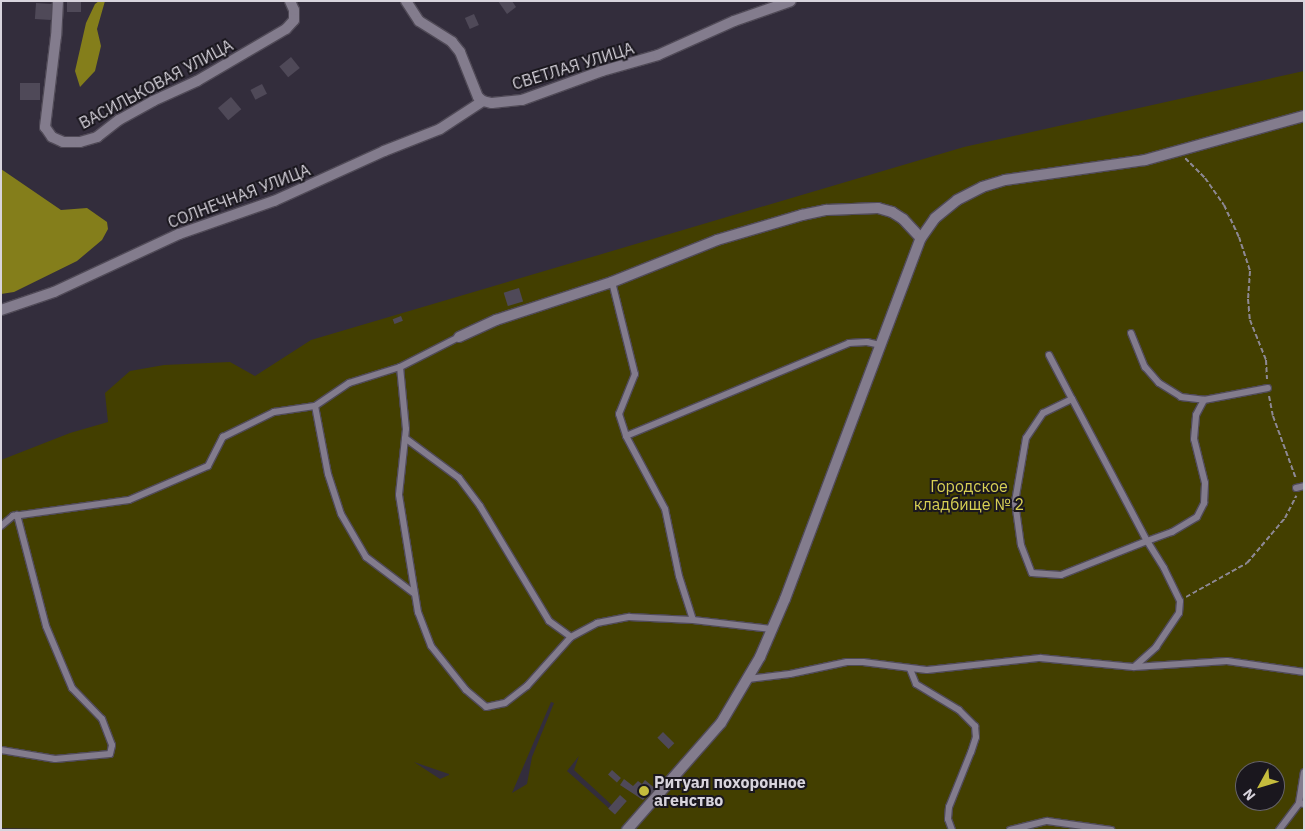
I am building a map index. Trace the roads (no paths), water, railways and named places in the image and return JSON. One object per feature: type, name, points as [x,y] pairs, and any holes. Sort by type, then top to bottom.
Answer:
[{"type":"street","name":"ВАСИЛЬКОВАЯ УЛИЦА","points":[[58,1],[56,36],[45,127],[52,137],[62,142],[80,142],[97,137],[119,120],[153,101],[197,81],[286,29],[294,20],[294,10],[290,1]]},
{"type":"street","points":[[406,1],[419,20],[452,42],[460,52],[478,97],[483,101]]},
{"type":"street","name":"СВЕТЛАЯ УЛИЦА","points":[[483,101],[492,103],[522,100],[541,94],[574,80],[658,55],[734,21],[791,1]]},
{"type":"street","name":"СОЛНЕЧНАЯ УЛИЦА","points":[[1,310],[54,292],[178,234],[274,201],[384,151],[440,129],[483,101]]},
{"type":"street","points":[[627,830],[721,723],[748,679],[785,599],[921,238],[935,218],[957,200],[982,187],[1005,180],[1144,160],[1304,116]]},
{"type":"street","points":[[459,337],[496,320],[612,282],[717,240],[802,215],[826,210],[878,208],[892,212],[903,219],[921,238]]},
{"type":"lane","points":[[612,282],[635,374],[619,414],[626,436],[665,509],[679,576],[693,620]]},
{"type":"lane","points":[[1131,333],[1145,367],[1159,383],[1181,397],[1204,400],[1268,388]]},
{"type":"lane","points":[[1,526],[17,515],[128,500],[208,466],[223,437],[274,412],[315,406],[349,383],[400,367],[459,337]]},
{"type":"lane","points":[[626,436],[849,343],[867,342],[880,345]]},
{"type":"lane","points":[[1049,355],[1180,601],[1179,613],[1156,647],[1134,667]]},
{"type":"lane","points":[[400,367],[406,429],[399,494],[418,612],[430,646],[466,690],[486,708],[505,703],[527,686],[571,637],[597,623],[629,617],[693,620],[771,629]]},
{"type":"lane","points":[[1072,399],[1043,413],[1026,438],[1015,502],[1022,545],[1032,573],[1061,575],[1172,532],[1197,517],[1204,503],[1205,483],[1194,439],[1196,415],[1204,400]]},
{"type":"lane","points":[[315,406],[328,474],[341,514],[366,557],[415,594]]},
{"type":"lane","points":[[405,438],[459,478],[480,506],[549,621],[571,637]]},
{"type":"lane","points":[[1296,488],[1304,486]]},
{"type":"lane","points":[[1,750],[55,758],[110,754],[112,745],[102,719],[72,688],[46,626],[17,515]]},
{"type":"lane","points":[[748,679],[790,674],[847,662],[863,662],[910,669],[957,668],[1040,658],[1134,667],[1227,661],[1304,672]]},
{"type":"lane","points":[[910,669],[916,684],[959,710],[975,726],[976,737],[948,807],[948,819],[952,830]]},
{"type":"lane","points":[[1280,830],[1301,803],[1304,772]]},
{"type":"lane","points":[[1010,830],[1047,820],[1111,830]]},
{"type":"place","name":"Ритуал похоронное агенство","points":[[644,791]]},
{"type":"park label","name":"Городское кладбище № 2","points":[[969,495]]}]
